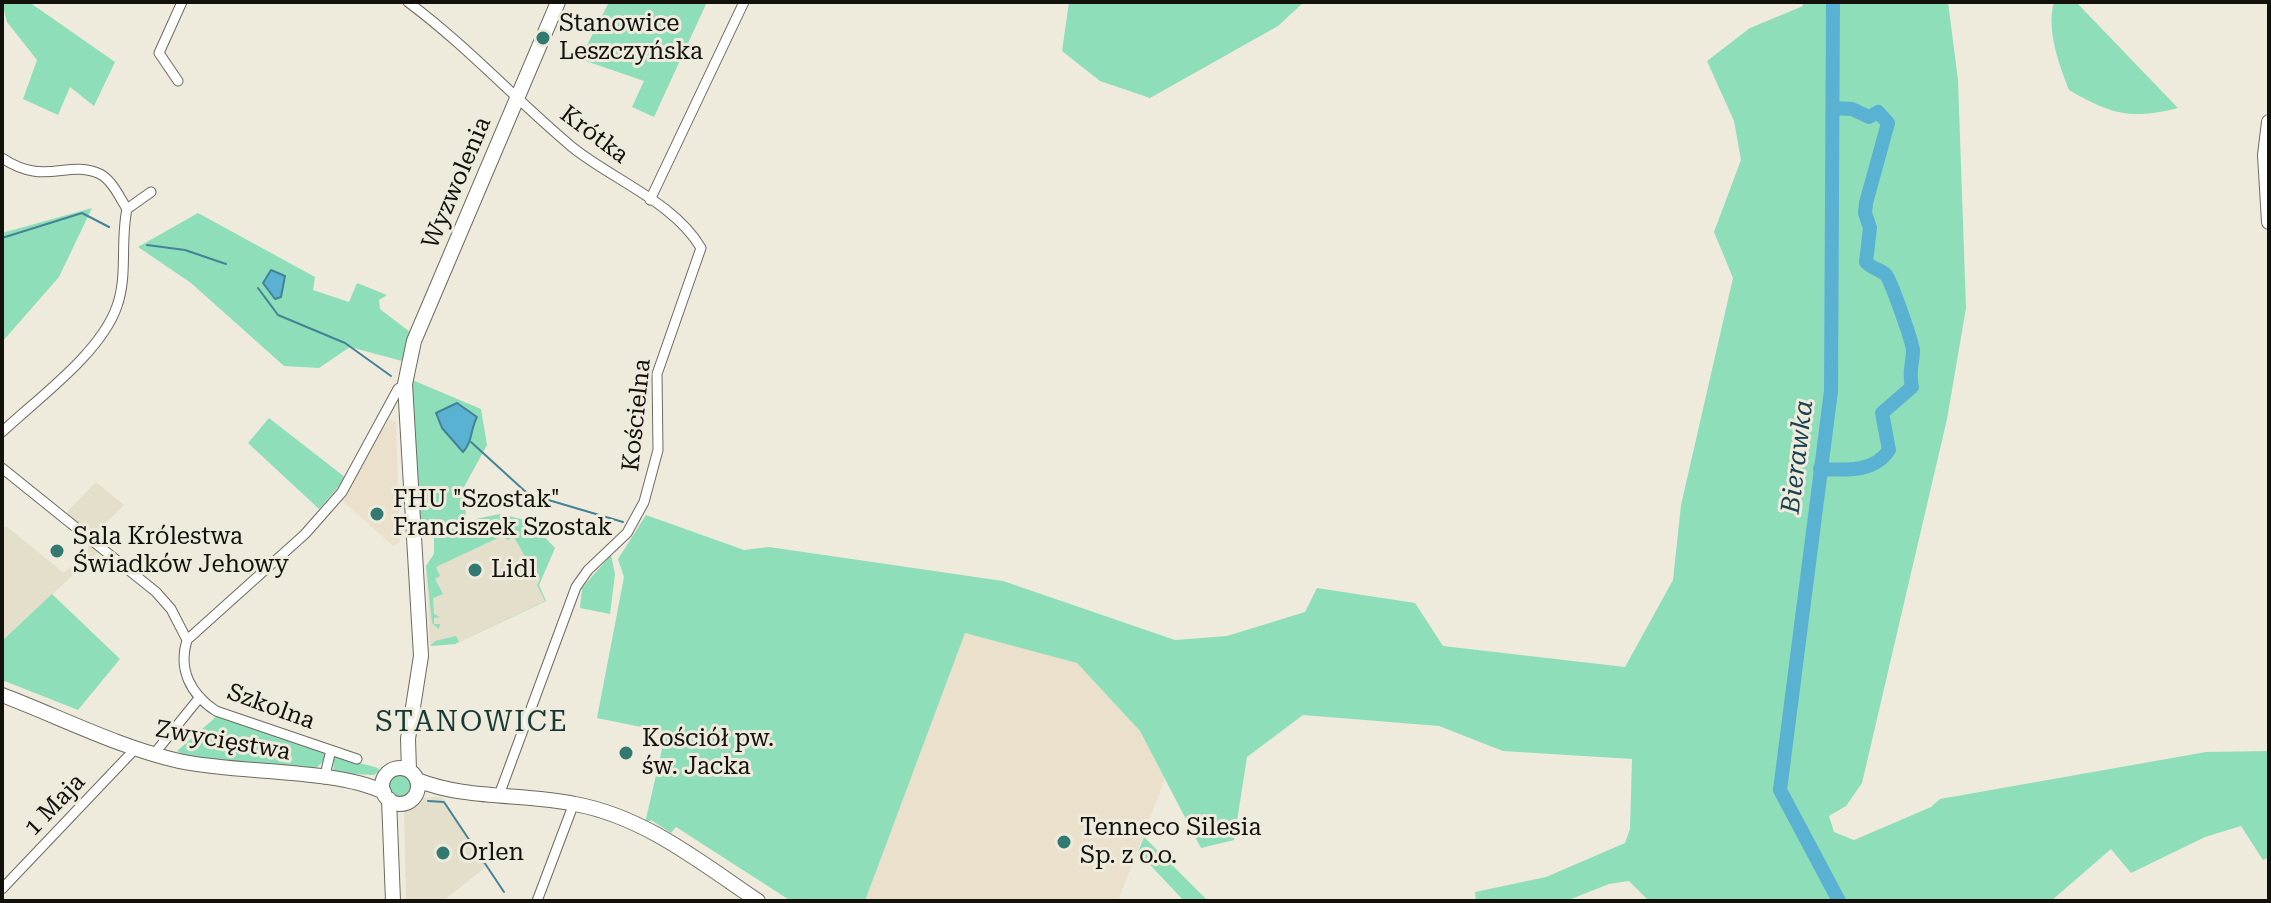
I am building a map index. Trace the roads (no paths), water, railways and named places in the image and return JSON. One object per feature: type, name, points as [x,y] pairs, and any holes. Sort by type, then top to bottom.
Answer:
[{"type":"main road","name":"Wyzwolenia","points":[[400,785],[421,656],[405,384],[414,341],[558,2]]},
{"type":"main road","points":[[2269,122],[2265,155],[2269,222]]},
{"type":"main road","name":"Zwycięstwa","points":[[2,695],[136,748],[215,767],[574,803],[647,828],[758,901]]},
{"type":"main road","points":[[393,901],[400,785]]},
{"type":"main road","points":[[400,785],[402,901]]},
{"type":"street","points":[[178,81],[159,53],[182,2]]},
{"type":"street","name":"Krótka","points":[[408,2],[447,31],[575,149],[650,200]]},
{"type":"street","points":[[650,200],[744,2]]},
{"type":"street","points":[[2,158],[35,174],[81,170],[100,175],[127,209]]},
{"type":"street","points":[[2,432],[95,344],[117,307],[123,276],[121,237],[127,209],[151,192]]},
{"type":"street","name":"Kościelna","points":[[499,795],[576,587],[588,570],[627,533],[644,502],[658,450],[657,374],[701,248],[694,237],[650,200]]},
{"type":"street","name":"Wyzwolenia","points":[[187,640],[305,534],[332,504],[362,460],[398,389],[405,384]]},
{"type":"street","points":[[3,472],[156,592],[171,609],[187,640],[182,667],[200,697],[154,754]]},
{"type":"street","name":"Szkolna","points":[[200,697],[216,711],[357,759]]},
{"type":"street","name":"1 Maja","points":[[2,889],[136,748]]},
{"type":"street","name":"Szkolna","points":[[324,779],[331,750]]},
{"type":"street","points":[[537,901],[574,803]]},
{"type":"water","points":[[271,270],[285,276],[281,297],[275,299],[263,283]]},
{"type":"water","points":[[457,403],[477,417],[463,452],[442,428],[436,413]]},
{"type":"waterway","name":"Bierawka","points":[[1833,2],[1831,391],[1780,790],[1839,901]]},
{"type":"waterway","points":[[1820,469],[1858,468],[1883,457],[1889,450],[1882,413],[1912,387],[1913,351],[1897,300],[1886,275],[1866,262],[1870,228],[1865,213],[1866,203],[1888,123],[1878,112],[1869,117],[1852,109],[1834,108]]},
{"type":"waterway","points":[[2,238],[82,213],[109,227]]},
{"type":"waterway","points":[[147,245],[185,250],[226,264]]},
{"type":"waterway","points":[[258,288],[278,315],[345,343],[391,376]]},
{"type":"waterway","points":[[471,442],[528,494],[623,522]]},
{"type":"waterway","points":[[428,801],[444,802],[504,892]]},
{"type":"place","name":"Stanowice Leszczyńska","points":[[543,38]]},
{"type":"place","name":"FHU \"Szostak\" Franciszek Szostak","points":[[377,514]]},
{"type":"place","name":"Sala Królestwa Świadków Jehowy","points":[[57,551]]},
{"type":"place","name":"Lidl","points":[[475,570]]},
{"type":"place","name":"Kościół pw. św. Jacka","points":[[626,753]]},
{"type":"place","name":"Tenneco Silesia Sp. z o.o.","points":[[1064,842]]},
{"type":"place","name":"Orlen","points":[[443,853]]},
{"type":"district","name":"STANOWICE","points":[[472,723]]}]
